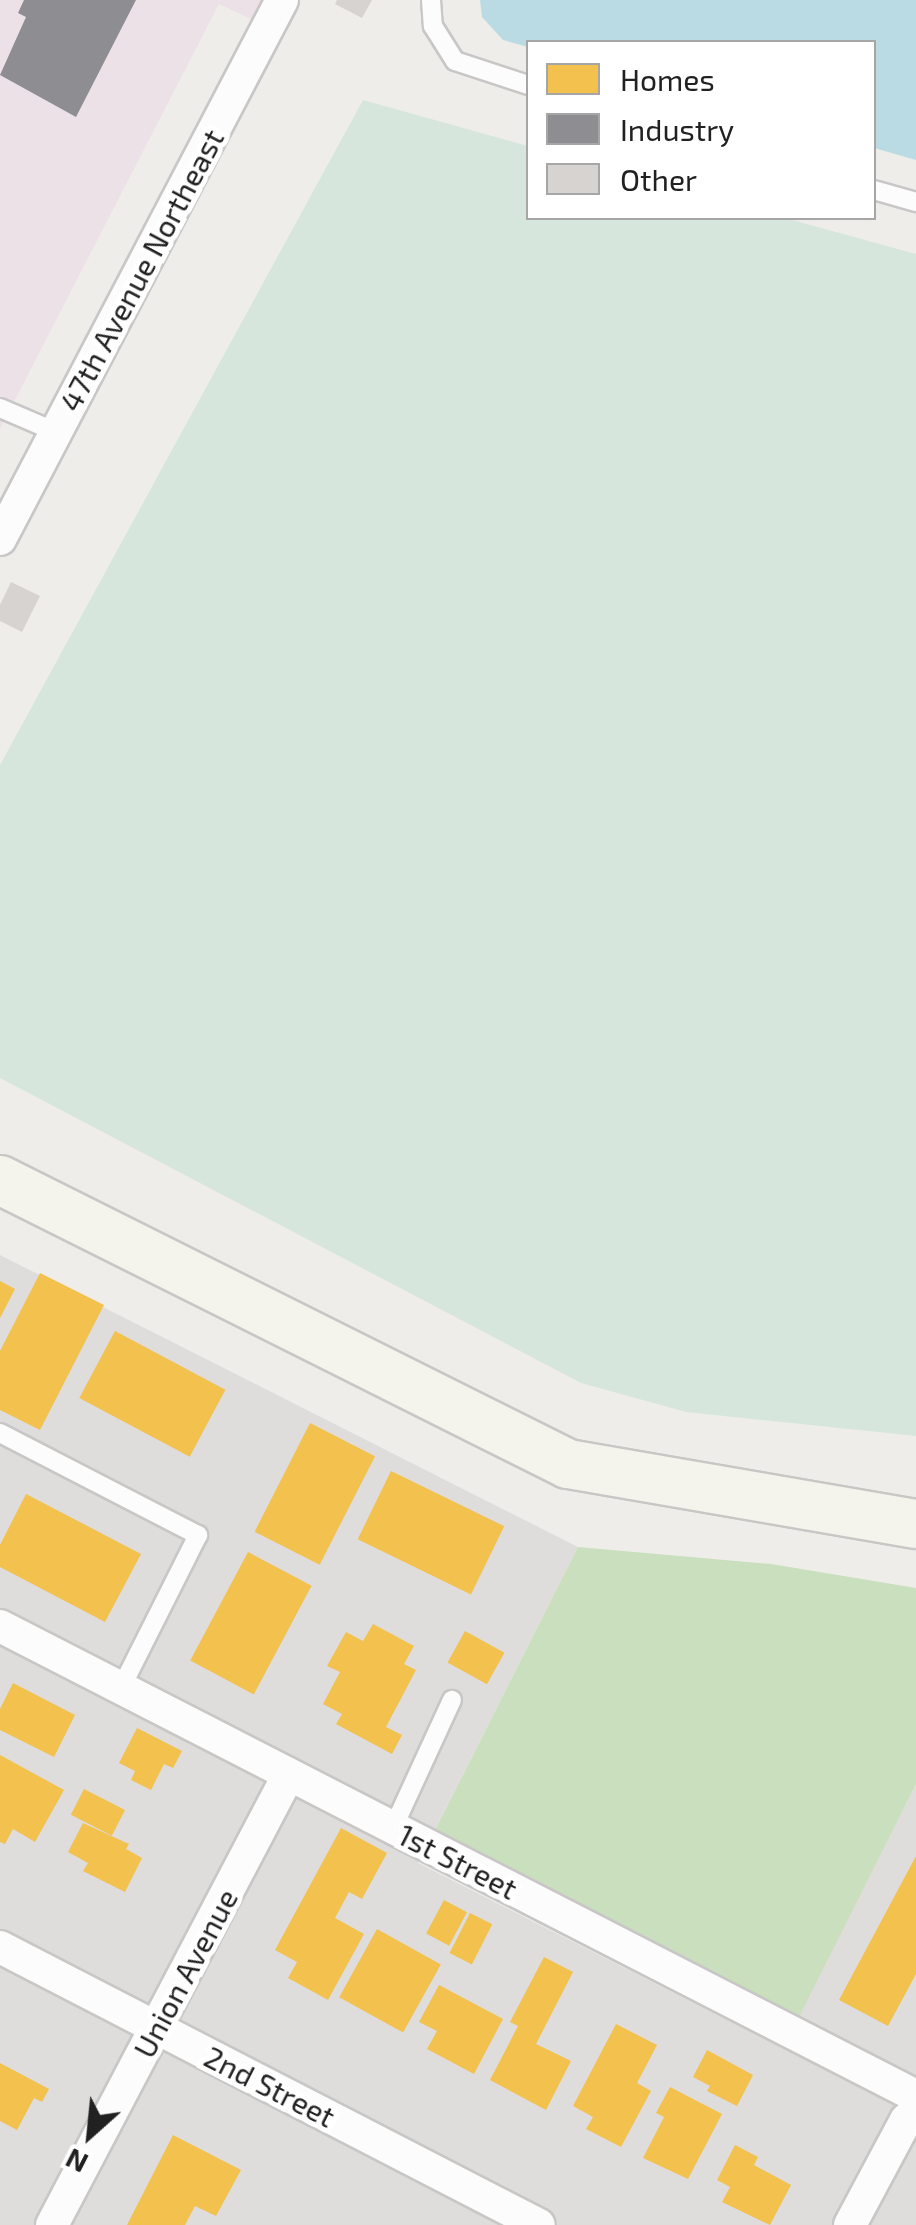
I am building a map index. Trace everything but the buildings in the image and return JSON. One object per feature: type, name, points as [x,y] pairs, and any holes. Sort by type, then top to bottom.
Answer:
[{"type":"street","name":"47th Avenue Northeast","points":[[0,539],[282,0]]},
{"type":"street","points":[[0,1180],[568,1464],[916,1524]]},
{"type":"street","name":"1st Street","points":[[0,1626],[916,2096]]},
{"type":"street","name":"Union Avenue","points":[[52,2225],[289,1774]]},
{"type":"street","name":"2nd Street","points":[[0,1947],[539,2225]]},
{"type":"street","points":[[850,2225],[906,2120],[916,2112]]},
{"type":"lane","points":[[431,0],[433,26],[456,61],[526,84]]},
{"type":"lane","points":[[876,191],[916,202]]},
{"type":"lane","points":[[0,408],[56,432]]},
{"type":"lane","points":[[0,1434],[198,1535],[121,1688]]},
{"type":"lane","points":[[393,1828],[452,1700]]},
{"type":"shaded area","points":[[0,0],[269,0],[257,22],[219,4],[0,429]]},
{"type":"shaded area","points":[[363,100],[526,145],[526,220],[792,220],[916,254],[916,1436],[686,1412],[581,1383],[0,1078],[0,765]]},
{"type":"shaded area","points":[[0,1255],[578,1547],[418,1863],[782,2048],[916,1784],[916,2225],[0,2225]]},
{"type":"green space","points":[[578,1547],[771,1564],[916,1588],[916,1784],[797,2021],[435,1830]]},
{"type":"water","points":[[480,0],[916,0],[916,160],[876,149],[876,40],[526,40],[526,46],[503,40],[482,17]]}]
